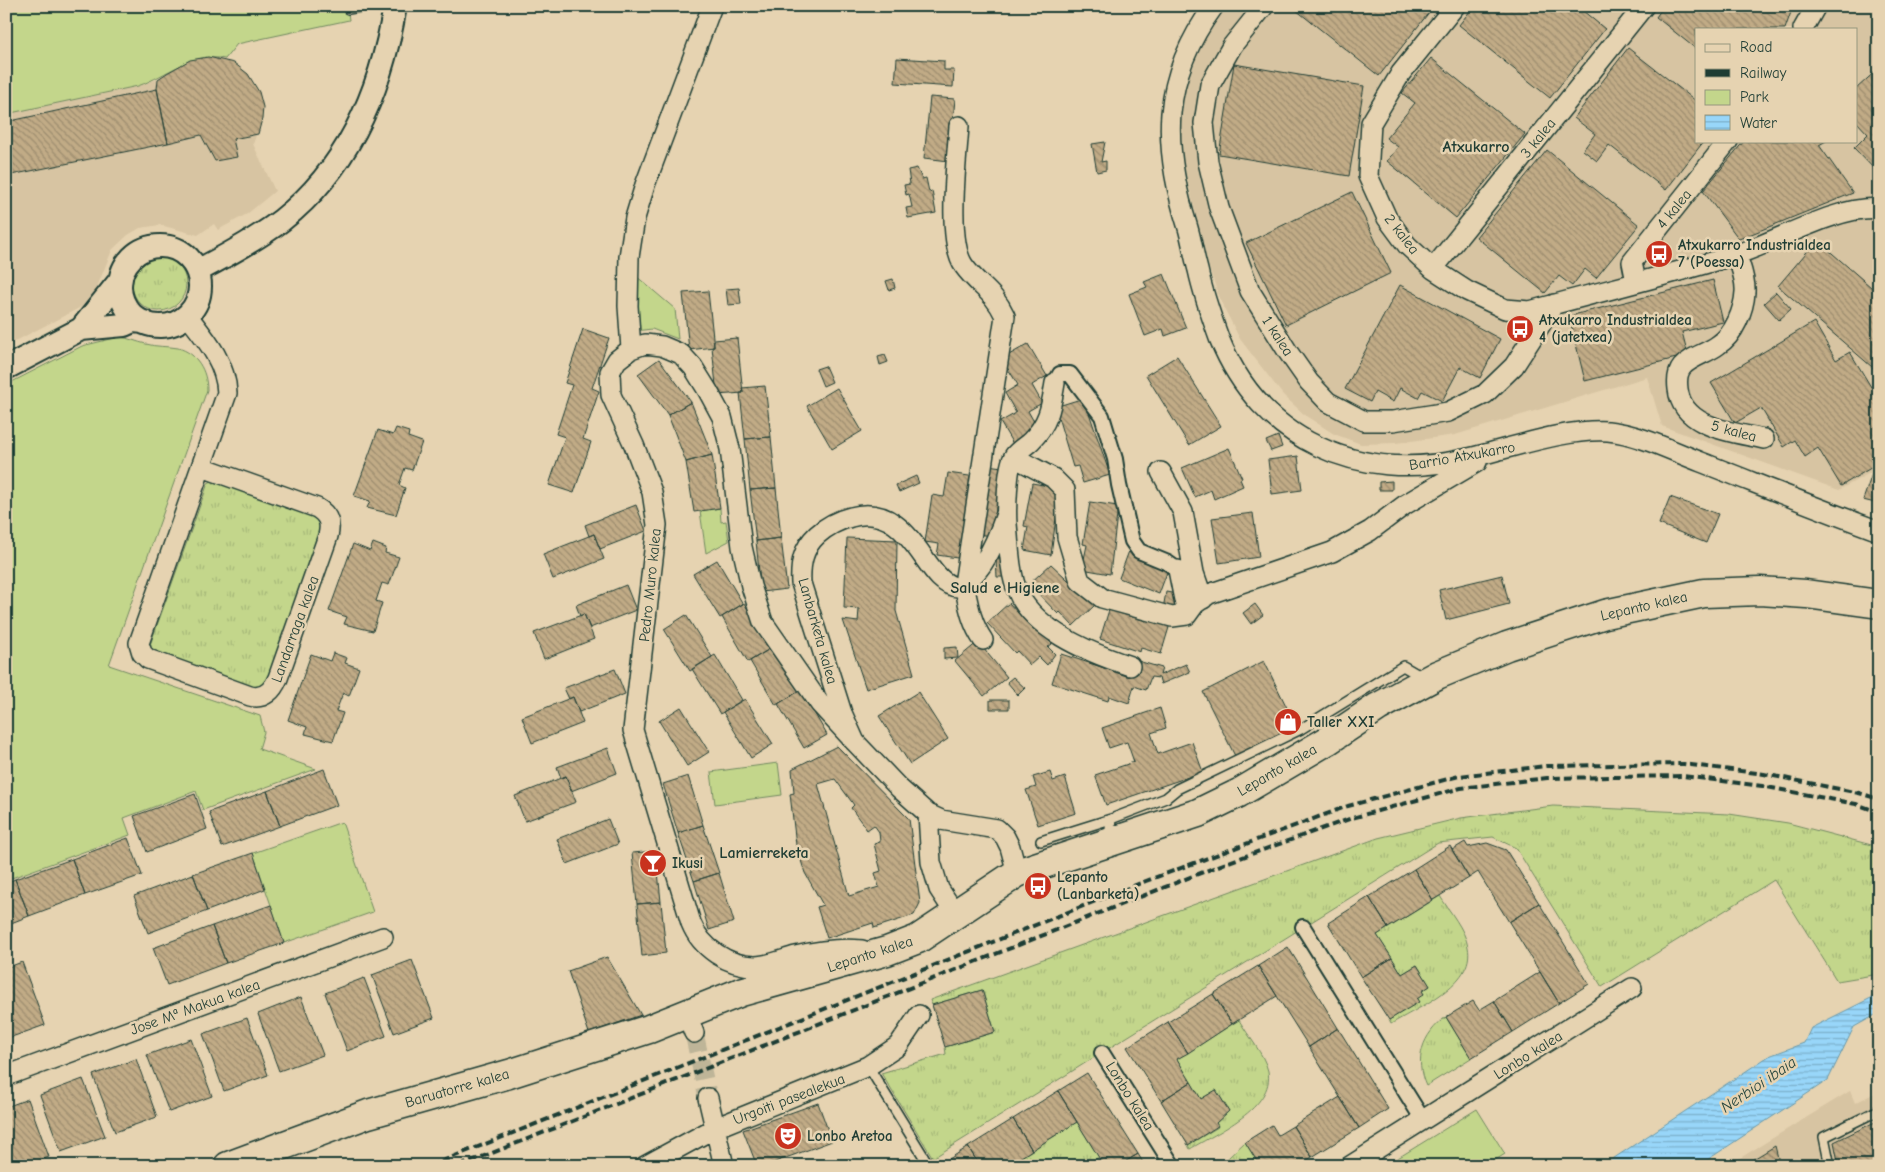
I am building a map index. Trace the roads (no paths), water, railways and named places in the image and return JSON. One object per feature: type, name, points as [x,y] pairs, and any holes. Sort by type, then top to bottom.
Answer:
[{"type":"main road","name":"Lepanto kalea","points":[[691,1024],[741,992],[887,952],[918,940],[1018,873],[1110,832],[1198,813],[1239,793],[1307,739],[1378,707],[1427,680],[1507,646],[1605,614],[1704,593],[1760,591],[1806,594],[1879,604]]},
{"type":"main road","name":"Baruatorre kalea","points":[[228,1166],[368,1114],[691,1024]]},
{"type":"street","points":[[197,271],[236,251],[282,220],[313,192],[345,149],[374,95],[390,44],[396,6]]},
{"type":"street","points":[[712,6],[644,185],[636,218],[629,257],[628,306],[631,349],[646,344],[662,346],[681,354],[693,367],[708,391],[722,417],[730,449],[742,547],[750,586],[764,622],[820,704],[855,742]]},
{"type":"street","name":"Barrio Atxukarro","points":[[1214,6],[1202,22],[1183,60],[1172,97],[1169,146],[1179,197],[1198,272],[1220,338],[1232,365],[1250,391],[1270,413],[1292,431],[1317,447],[1347,458],[1402,468],[1464,459],[1588,432],[1609,431],[1633,437],[1689,457],[1879,531]]},
{"type":"street","name":"1 kalea","points":[[1264,6],[1232,46],[1210,85],[1204,123],[1208,162],[1219,208],[1250,291],[1309,382],[1328,402],[1364,421],[1393,422],[1448,412],[1486,394],[1514,366],[1554,304]]},
{"type":"street","name":"2 kalea","points":[[1455,6],[1401,73],[1371,123],[1368,176],[1387,218],[1407,245],[1433,269],[1466,292],[1505,309],[1530,311],[1737,255],[1831,218],[1868,208],[1879,209]]},
{"type":"street","name":"3 kalea","points":[[1433,269],[1644,6]]},
{"type":"street","points":[[1804,28],[1816,6]]},
{"type":"street","points":[[959,126],[954,204],[955,243],[963,265],[998,300],[1005,316],[964,584],[970,612],[977,632],[983,640]]},
{"type":"street","name":"4 kalea","points":[[1636,282],[1632,262],[1727,142]]},
{"type":"street","points":[[6,368],[81,329],[124,325],[133,321],[167,325],[178,322],[187,315],[199,294],[200,286],[197,271],[182,253],[160,246],[137,253],[126,264],[120,287],[125,304],[130,312],[144,322]]},
{"type":"street","name":"5 kalea","points":[[1737,255],[1744,278],[1745,292],[1733,330],[1720,344],[1683,365],[1678,373],[1678,388],[1680,399],[1686,410],[1697,419],[1727,430],[1764,439]]},
{"type":"street","points":[[81,329],[121,279]]},
{"type":"street","name":"Landarraga kalea","points":[[187,315],[217,356],[226,383],[226,400],[202,466],[139,643],[142,653],[148,659],[250,696],[261,696],[270,692],[276,684],[328,536],[330,524],[326,515],[318,508],[202,466]]},
{"type":"street","name":"Pedro Muro kalea","points":[[631,349],[616,360],[610,372],[610,395],[634,445],[652,492],[657,525],[633,730],[696,935],[716,954],[742,965],[757,966],[800,955],[850,949],[887,952]]},
{"type":"street","points":[[1130,666],[1096,655],[1063,638],[1040,620],[1023,600],[1014,583],[1006,514],[1008,484],[1014,457],[1044,428],[1055,382],[1060,374],[1070,374],[1102,416],[1115,459],[1118,485],[1132,541],[1139,551],[1168,562],[1178,570],[1187,616]]},
{"type":"street","points":[[1014,457],[1053,478],[1064,490],[1068,537],[1080,581],[1102,598],[1164,615],[1187,616],[1209,594],[1332,552],[1370,531],[1406,504],[1495,451]]},
{"type":"street","points":[[1161,472],[1183,512],[1194,573],[1203,599]]},
{"type":"street","name":"Lanbarketa kalea","points":[[964,584],[952,586],[945,583],[913,541],[890,519],[864,513],[825,528],[810,542],[800,564],[802,583],[842,713],[855,742],[899,788],[928,814],[953,822],[996,829],[1005,837],[1018,873]]},
{"type":"street","points":[[964,584],[995,543],[1006,514]]},
{"type":"street","points":[[928,814],[931,862],[939,889],[956,915]]},
{"type":"street","points":[[931,839],[953,822]]},
{"type":"street","points":[[1303,927],[1423,1120]]},
{"type":"street","name":"Jose Mª Makua kalea","points":[[6,1076],[383,937]]},
{"type":"street","name":"Lonbo kalea","points":[[1350,1166],[1632,988]]},
{"type":"street","name":"Urgoiti pasealekua","points":[[645,1166],[715,1128],[868,1066],[898,1046],[919,1015]]},
{"type":"street","name":"Lonbo kalea","points":[[1102,1052],[1173,1166]]},
{"type":"street","points":[[708,1098],[724,1166]]},
{"type":"lane","points":[[348,9],[368,6]]},
{"type":"lane","points":[[1041,841],[1110,832]]},
{"type":"lane","points":[[868,1066],[927,1162]]},
{"type":"lane","points":[[1830,1166],[1824,1137],[1879,1110]]},
{"type":"water","name":"Nerbioi ibaia","points":[[1879,994],[1879,1013],[1854,1027],[1828,1080],[1698,1166],[1602,1166],[1769,1056],[1804,1043],[1811,1028]]},
{"type":"tunnel","points":[[694,1033],[708,1098]]},
{"type":"railway","points":[[430,1166],[1146,881],[1348,806],[1459,776],[1546,766],[1684,764],[1764,774],[1859,793],[1879,799]]},
{"type":"railway","points":[[459,1166],[1226,863],[1352,818],[1461,788],[1547,778],[1683,776],[1762,786],[1856,804],[1879,812]]},
{"type":"place","name":"Atxukarro Industrialdea 7 (Poessa)","points":[[1659,254]]},
{"type":"place","name":"Atxukarro Industrialdea 4 (jatetxea)","points":[[1520,329]]},
{"type":"place","name":"Taller XXI","points":[[1288,722]]},
{"type":"place","name":"Ikusi","points":[[653,863]]},
{"type":"place","name":"Lepanto (Lanbarketa)","points":[[1038,886]]},
{"type":"place","name":"Lonbo Aretoa","points":[[788,1136]]},
{"type":"district","name":"Atxukarro","points":[[1476,146]]},
{"type":"district","name":"Salud e Higiene","points":[[1005,587]]},
{"type":"district","name":"Lamierreketa","points":[[764,852]]}]
